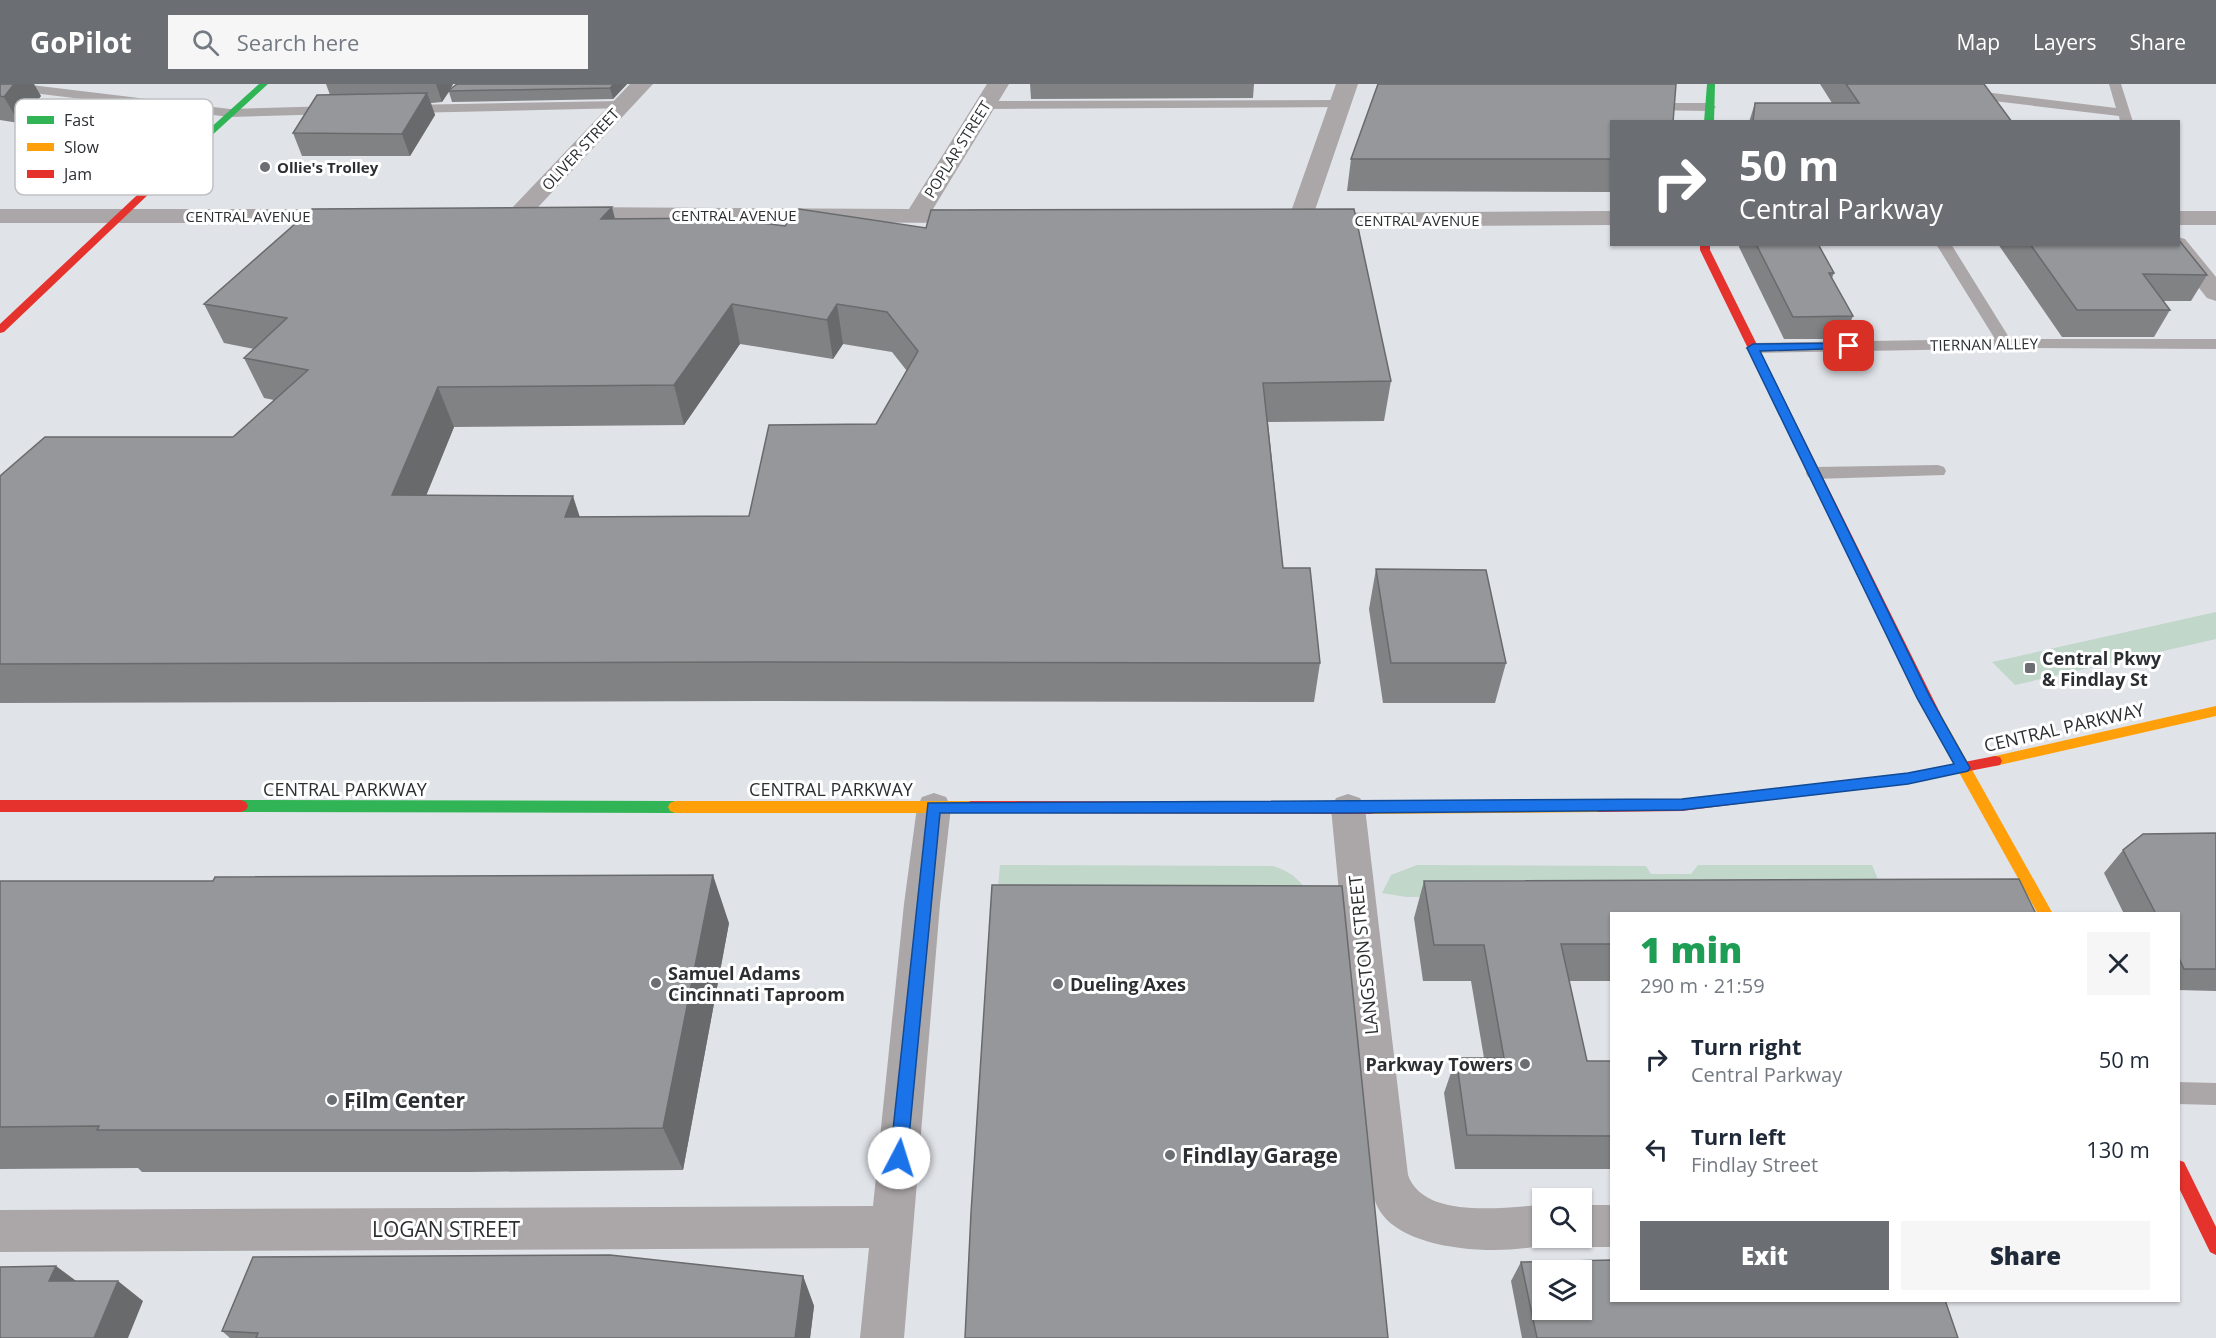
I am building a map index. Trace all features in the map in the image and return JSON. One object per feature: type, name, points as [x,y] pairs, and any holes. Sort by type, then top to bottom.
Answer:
[{"type":"main road","points":[[213,129],[264,84]]},
{"type":"main road","points":[[1709,120],[1711,84]]},
{"type":"main road","points":[[0,330],[142,195]]},
{"type":"main road","points":[[1705,246],[1924,698],[2045,912]]},
{"type":"main road","name":"CENTRAL PARKWAY","points":[[4,807],[1348,808],[1682,805],[1908,778],[1963,768],[2216,711]]},
{"type":"main road","points":[[2180,1174],[2200,1230]]},
{"type":"street","name":"OLIVER STREET","points":[[507,214],[642,84]]},
{"type":"street","name":"POPLAR STREET","points":[[917,215],[998,84]]},
{"type":"street","points":[[1300,220],[1343,94]]},
{"type":"street","name":"CENTRAL AVENUE","points":[[507,214],[1001,216]]},
{"type":"street","name":"CENTRAL AVENUE","points":[[0,216],[366,216]]},
{"type":"street","name":"CENTRAL AVENUE","points":[[1276,220],[1610,218]]},
{"type":"street","points":[[2180,218],[2216,218]]},
{"type":"street","points":[[2178,246],[2216,294]]},
{"type":"street","points":[[882,1338],[933,807]]},
{"type":"street","name":"LANGSTON STREET","points":[[1348,808],[1387,1175],[1397,1201],[1419,1218],[1440,1226],[1532,1226]]},
{"type":"street","points":[[1592,1226],[1610,1226]]},
{"type":"street","name":"LOGAN STREET","points":[[0,1231],[892,1227]]},
{"type":"lane","points":[[1953,92],[2125,117],[2115,84]]},
{"type":"lane","points":[[0,85],[115,99]]},
{"type":"lane","points":[[985,105],[1343,94]]},
{"type":"lane","points":[[391,109],[621,105]]},
{"type":"lane","points":[[1641,107],[1710,107]]},
{"type":"lane","points":[[213,111],[230,113],[344,110]]},
{"type":"lane","points":[[1944,246],[2006,344]]},
{"type":"lane","name":"TIERNAN ALLEY","points":[[1753,348],[2006,344],[2216,344]]},
{"type":"lane","points":[[1814,473],[1938,471]]},
{"type":"lane","points":[[2180,1093],[2216,1094]]},
{"type":"green space","points":[[2216,612],[2216,639],[2015,685],[1992,662]]},
{"type":"green space","points":[[1000,865],[1273,866],[1295,877],[1311,897],[997,897]]},
{"type":"green space","points":[[1417,865],[1646,866],[1651,874],[1691,874],[1698,865],[1872,865],[1884,894],[1406,897],[1382,893],[1391,875]]},
{"type":"building","points":[[0,84],[14,84],[4,97],[0,96]]},
{"type":"building","points":[[457,84],[614,84],[610,88],[448,91]]},
{"type":"building","points":[[1378,84],[1676,84],[1673,120],[1610,120],[1610,159],[1351,159]]},
{"type":"building","points":[[1846,84],[1984,84],[2011,120],[1753,120],[1755,103],[1859,103]]},
{"type":"building","points":[[427,93],[402,134],[293,133],[317,95]]},
{"type":"building","points":[[612,207],[601,219],[725,218],[785,226],[799,209],[926,228],[931,210],[1354,209],[1391,381],[1263,383],[1283,568],[1310,568],[1320,663],[0,664],[0,476],[45,437],[233,437],[308,370],[244,358],[287,318],[204,304],[312,209]],"holes":[[[732,304],[827,320],[837,304],[887,312],[918,351],[876,424],[769,425],[749,516],[565,517],[573,496],[392,495],[438,387],[674,385]]]},
{"type":"building","points":[[2180,241],[2207,275],[2143,274],[2170,310],[2077,310],[2031,246],[2180,246]]},
{"type":"building","points":[[1757,246],[1819,246],[1834,273],[1829,273],[1853,316],[1793,317]]},
{"type":"building","points":[[1376,569],[1486,570],[1506,663],[1391,663]]},
{"type":"building","points":[[2216,833],[2216,969],[2184,969],[2180,960],[2180,912],[2155,912],[2123,850],[2143,834]]},
{"type":"building","points":[[713,875],[663,1128],[97,1130],[99,1126],[0,1127],[0,881],[213,881],[215,877]]},
{"type":"building","points":[[2019,879],[2035,912],[1610,912],[1610,944],[1561,944],[1587,1061],[1610,1061],[1610,1136],[1467,1135],[1456,1058],[1504,1058],[1484,945],[1434,945],[1424,881]]},
{"type":"building","name":"Findlay Garage","points":[[992,885],[1342,886],[1388,1338],[965,1338]]},
{"type":"building","points":[[610,1255],[803,1276],[795,1338],[256,1338],[258,1333],[222,1331],[253,1257]]},
{"type":"building","points":[[1592,1260],[1610,1260],[1610,1302],[1946,1302],[1958,1338],[1537,1338],[1533,1320],[1592,1320]]},
{"type":"building","points":[[1521,1262],[1532,1262],[1532,1314]]},
{"type":"building","points":[[56,1266],[49,1281],[118,1281],[94,1338],[0,1338],[0,1267]]},
{"type":"traffic: fast","points":[[213,130],[264,84]]},
{"type":"traffic: fast","points":[[1709,120],[1711,84]]},
{"type":"traffic: fast","points":[[241,806],[675,807]]},
{"type":"traffic: slow","points":[[1995,761],[2216,711]]},
{"type":"traffic: slow","points":[[1934,715],[2045,912]]},
{"type":"traffic: slow","points":[[1371,808],[1599,806]]},
{"type":"traffic: slow","points":[[675,807],[971,807]]},
{"type":"traffic: jam","points":[[0,330],[143,195]]},
{"type":"traffic: jam","points":[[1705,246],[1934,715]]},
{"type":"traffic: jam","points":[[1599,806],[1682,805],[1908,778],[1995,761]]},
{"type":"traffic: jam","points":[[0,806],[241,806]]},
{"type":"traffic: jam","points":[[971,807],[1371,808]]},
{"type":"traffic: jam","points":[[2180,1172],[2216,1246]]},
{"type":"place","name":"Ollie's Trolley","points":[[265,167]]},
{"type":"place","name":"Central Pkwy & Findlay St","points":[[2030,668]]},
{"type":"place","name":"Samuel Adams Cincinnati Taproom","points":[[656,983]]},
{"type":"place","name":"Dueling Axes","points":[[1058,984]]},
{"type":"place","name":"Parkway Towers","points":[[1525,1064]]},
{"type":"place","name":"Film Center","points":[[332,1100]]},
{"type":"place","name":"Findlay Garage","points":[[1170,1155]]},
{"type":"route","points":[[899,1158],[933,807],[1348,808],[1682,805],[1908,778],[1963,768],[1924,698],[1753,348],[1849,346]]}]
